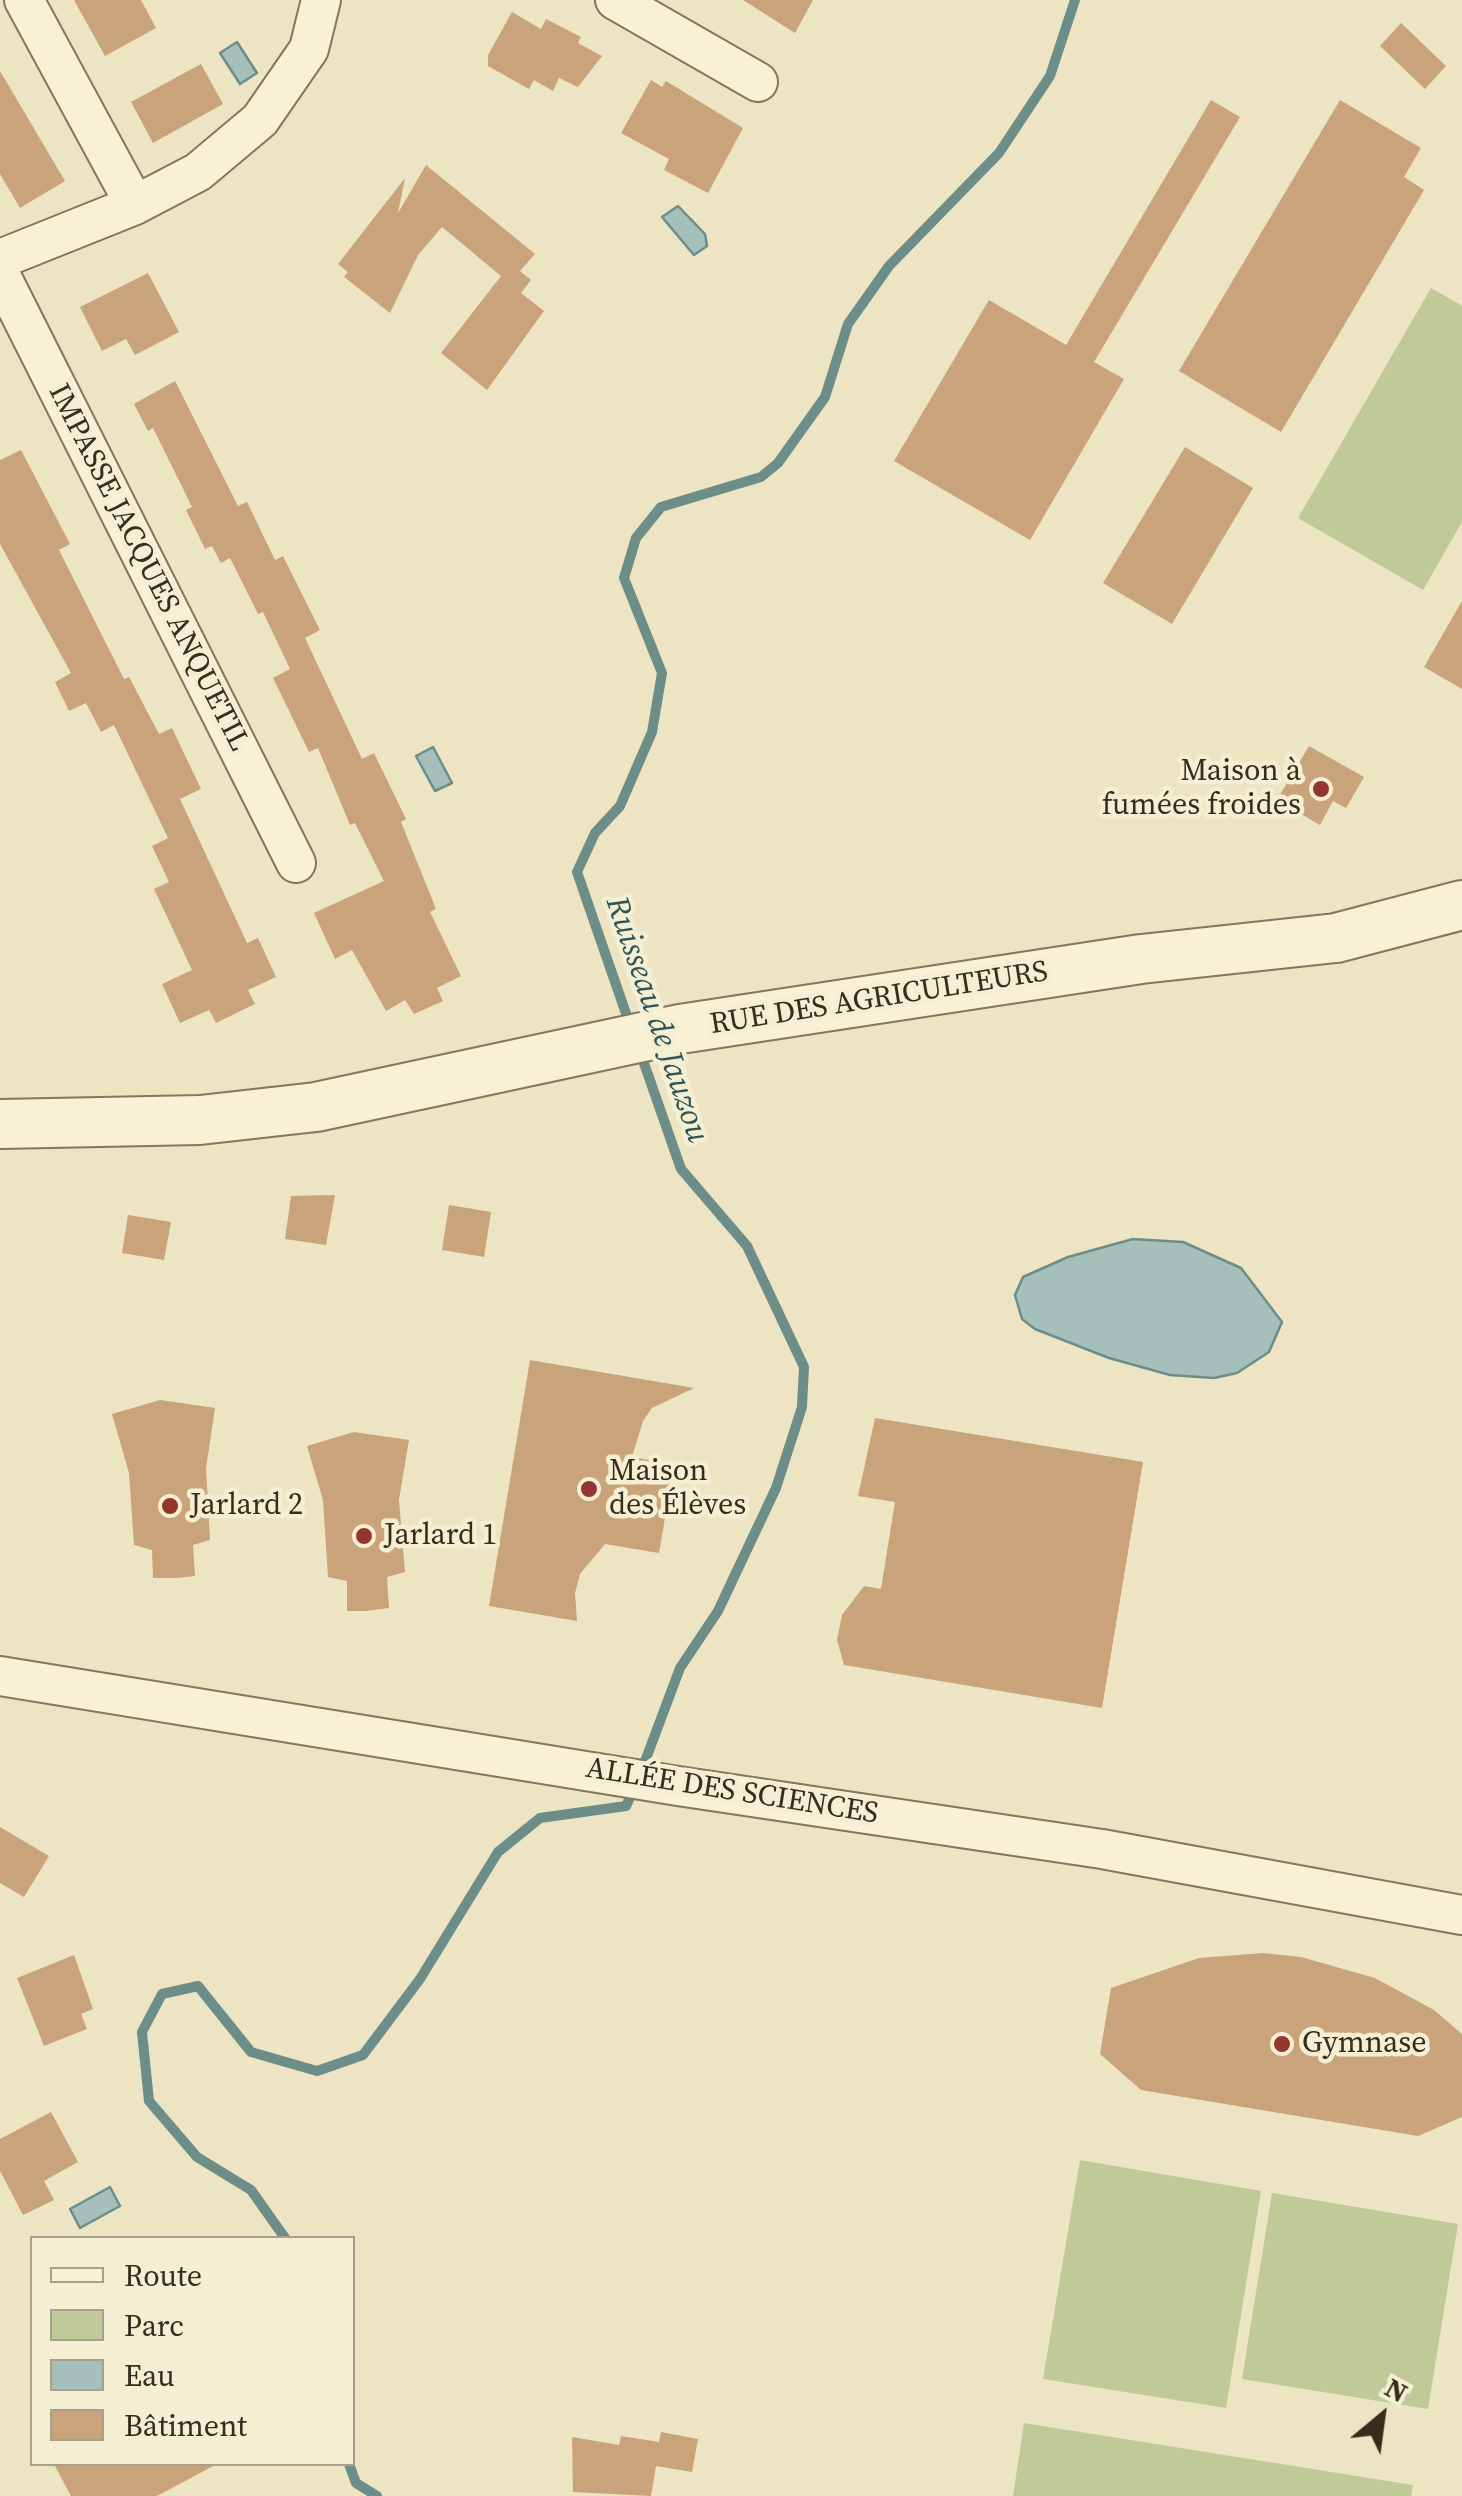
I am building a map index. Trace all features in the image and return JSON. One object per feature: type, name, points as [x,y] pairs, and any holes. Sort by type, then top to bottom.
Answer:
[{"type":"street","points":[[24,0],[135,205]]},
{"type":"street","points":[[0,258],[135,205],[198,172],[260,120],[309,49],[322,0]]},
{"type":"street","points":[[614,0],[758,82]]},
{"type":"street","name":"IMPASSE JACQUES ANQUETIL","points":[[0,274],[296,863]]},
{"type":"street","name":"RUE DES AGRICULTEURS","points":[[0,1124],[200,1120],[299,1109],[680,1030],[1141,959],[1336,938],[1462,906]]},
{"type":"street","name":"ALLÉE DES SCIENCES","points":[[0,1676],[678,1786],[1102,1848],[1462,1915]]},
{"type":"green space","points":[[1431,288],[1462,306],[1462,522],[1423,590],[1298,518]]},
{"type":"green space","points":[[1080,2160],[1261,2191],[1226,2408],[1043,2379]]},
{"type":"green space","points":[[1272,2193],[1458,2224],[1428,2409],[1242,2379]]},
{"type":"green space","points":[[1024,2423],[1413,2485],[1411,2496],[1013,2496]]},
{"type":"water","points":[[237,42],[257,73],[240,84],[220,53]]},
{"type":"water","points":[[678,206],[705,234],[707,246],[694,255],[662,217]]},
{"type":"water","points":[[433,747],[452,783],[435,791],[416,756]]},
{"type":"water","points":[[1133,1239],[1183,1242],[1241,1268],[1282,1322],[1269,1352],[1237,1373],[1214,1378],[1170,1375],[1109,1358],[1035,1329],[1022,1319],[1015,1295],[1023,1277],[1068,1257]]},
{"type":"water","points":[[110,2187],[120,2206],[80,2228],[70,2209]]},
{"type":"building","points":[[74,0],[141,0],[156,28],[105,56]]},
{"type":"building","points":[[743,0],[813,0],[795,33]]},
{"type":"building","points":[[512,12],[541,29],[546,19],[581,37],[578,43],[602,56],[578,87],[559,78],[553,91],[534,80],[529,89],[488,66],[488,55]]},
{"type":"building","points":[[1401,23],[1446,66],[1425,89],[1380,46]]},
{"type":"building","points":[[201,64],[223,104],[153,143],[131,102]]},
{"type":"building","points":[[0,71],[65,181],[20,208],[0,174]]},
{"type":"building","points":[[651,80],[662,87],[666,81],[743,128],[708,193],[664,170],[669,159],[621,133]]},
{"type":"building","points":[[1211,100],[1240,117],[1094,362],[1124,379],[1030,540],[894,461],[989,300],[1066,345]]},
{"type":"building","points":[[1340,100],[1421,148],[1404,177],[1424,190],[1281,432],[1179,371]]},
{"type":"building","points":[[426,165],[535,254],[520,271],[531,280],[521,293],[544,311],[487,390],[441,353],[501,276],[442,227],[418,255],[390,313],[344,277],[348,272],[338,264],[405,178],[398,213]]},
{"type":"building","points":[[148,273],[179,332],[135,355],[126,339],[102,351],[80,307]]},
{"type":"building","points":[[175,381],[238,506],[247,502],[275,560],[283,556],[320,630],[305,638],[362,759],[374,753],[406,819],[401,822],[436,909],[430,912],[461,976],[437,988],[443,1001],[414,1014],[405,1000],[386,1011],[352,950],[335,959],[314,913],[384,881],[355,823],[350,825],[318,748],[309,752],[273,678],[290,669],[263,612],[258,614],[230,558],[221,563],[212,546],[205,549],[186,510],[192,507],[153,428],[148,431],[134,404]]},
{"type":"building","points":[[1185,447],[1253,488],[1172,624],[1103,583]]},
{"type":"building","points":[[21,450],[70,544],[59,550],[124,679],[129,677],[159,734],[172,728],[201,789],[180,799],[247,943],[258,938],[276,977],[248,990],[255,1004],[216,1023],[209,1010],[180,1023],[162,984],[192,970],[154,889],[169,882],[152,846],[168,838],[114,725],[101,732],[86,703],[69,711],[55,682],[71,673],[0,544],[0,460]]},
{"type":"building","points":[[1462,601],[1462,689],[1424,667]]},
{"type":"building","name":"Maison à fumées froides","points":[[1309,746],[1364,777],[1346,808],[1333,801],[1320,825],[1277,800]]},
{"type":"building","points":[[335,1195],[326,1245],[285,1239],[291,1196]]},
{"type":"building","points":[[449,1205],[491,1212],[484,1257],[442,1250]]},
{"type":"building","points":[[128,1215],[171,1222],[164,1260],[122,1253]]},
{"type":"building","name":"Maison des Élèves","points":[[530,1360],[694,1388],[652,1408],[643,1421],[632,1457],[674,1464],[659,1553],[605,1544],[580,1574],[575,1593],[577,1621],[489,1606]]},
{"type":"building","name":"Jarlard 2","points":[[160,1400],[215,1408],[206,1468],[210,1540],[193,1545],[195,1576],[153,1578],[152,1550],[134,1545],[129,1473],[112,1414]]},
{"type":"building","points":[[875,1418],[1143,1462],[1102,1708],[844,1665],[837,1640],[842,1615],[864,1586],[881,1589],[895,1502],[858,1496]]},
{"type":"building","name":"Jarlard 1","points":[[354,1432],[409,1440],[399,1500],[405,1572],[387,1577],[389,1608],[347,1611],[347,1581],[328,1577],[323,1500],[307,1446]]},
{"type":"building","points":[[0,1827],[49,1856],[24,1897],[0,1883]]},
{"type":"building","name":"Gymnase","points":[[1263,1953],[1301,1957],[1375,1978],[1434,2010],[1462,2034],[1462,2117],[1418,2136],[1141,2090],[1100,2054],[1111,1988],[1199,1958]]},
{"type":"building","points":[[74,1955],[93,2009],[81,2014],[87,2029],[44,2046],[17,1978]]},
{"type":"building","points":[[51,2112],[78,2162],[44,2181],[54,2200],[23,2215],[0,2171],[0,2139]]},
{"type":"building","points":[[661,2432],[698,2439],[692,2472],[656,2466],[651,2496],[573,2492],[572,2437],[619,2445],[621,2436],[659,2442]]},
{"type":"building","points":[[55,2466],[213,2466],[157,2496],[71,2496]]},
{"type":"waterway","name":"Ruisseau de Jauzou","points":[[631,1028],[577,872],[595,833],[620,806],[652,732],[662,673],[624,578],[636,538],[661,507],[761,477],[778,463],[825,397],[848,324],[889,266],[999,153],[1050,76],[1075,0]]},
{"type":"waterway","name":"Ruisseau de Jauzou","points":[[639,1049],[681,1169],[747,1246],[804,1367],[802,1407],[776,1488],[718,1611],[680,1668],[641,1772]]},
{"type":"waterway","name":"Ruisseau de Jauzou","points":[[284,2236],[251,2190],[197,2157],[149,2101],[142,2032],[162,1994],[198,1986],[251,2052],[317,2071],[363,2055],[420,1979],[498,1852],[540,1818],[626,1806],[635,1787]]},
{"type":"waterway","name":"Ruisseau de Jauzou","points":[[350,2466],[356,2483],[377,2496]]},
{"type":"place","name":"Maison à fumées froides","points":[[1321,789]]},
{"type":"place","name":"Maison des Élèves","points":[[589,1489]]},
{"type":"place","name":"Jarlard 2","points":[[170,1506]]},
{"type":"place","name":"Jarlard 1","points":[[364,1536]]},
{"type":"place","name":"Gymnase","points":[[1282,2044]]}]
